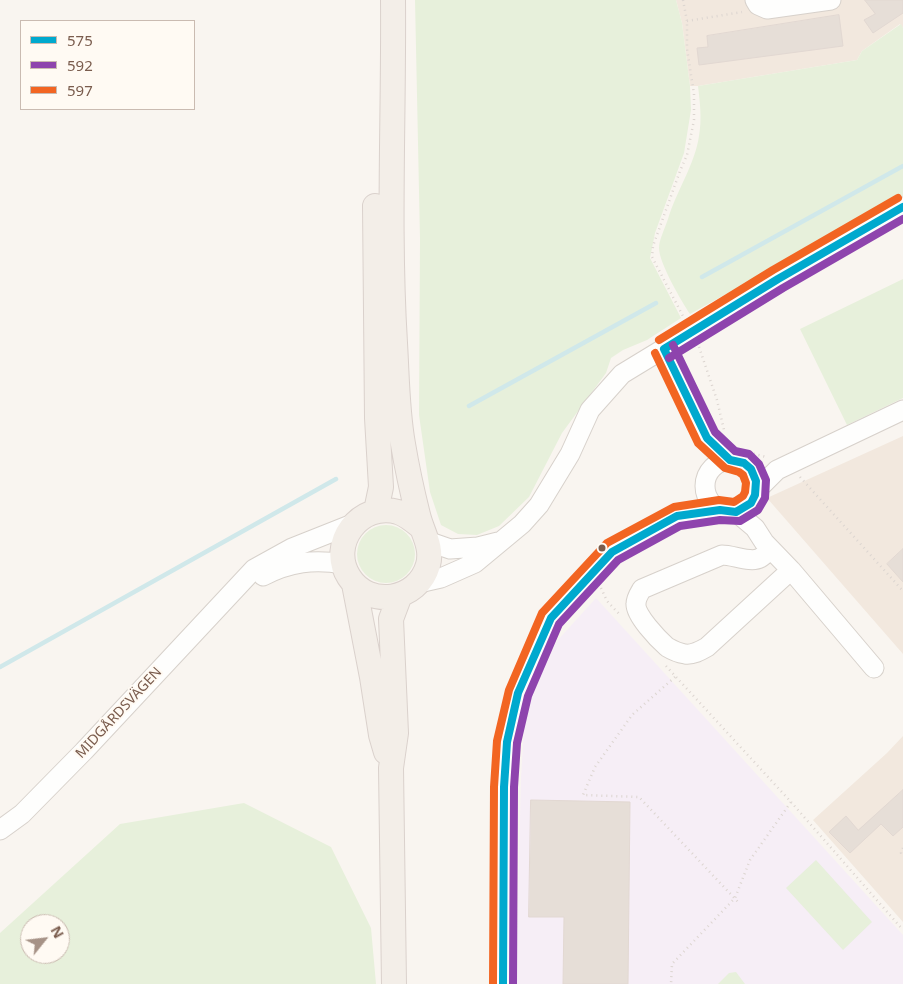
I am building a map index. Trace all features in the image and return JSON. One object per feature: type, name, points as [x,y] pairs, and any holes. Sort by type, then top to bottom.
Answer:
[{"type":"main road","points":[[376,0],[374,303],[376,418],[381,488],[376,511]]},
{"type":"main road","points":[[393,0],[390,159],[392,308],[402,441],[430,553],[428,566],[410,589],[391,619],[396,733],[391,768],[394,984]]},
{"type":"main road","points":[[391,768],[381,735],[372,677],[343,547],[346,534],[355,523],[365,515],[376,511],[389,510],[410,517],[424,534]]},
{"type":"main road","points":[[349,574],[363,591],[374,596],[385,598],[410,589]]},
{"type":"street","points":[[761,4],[831,0]]},
{"type":"street","points":[[410,589],[475,563],[522,524],[539,505],[570,454],[590,410],[622,374],[778,279],[903,207]]},
{"type":"street","points":[[664,349],[707,438],[730,460]]},
{"type":"street","points":[[503,984],[504,787],[507,742],[518,692],[551,618],[612,552],[677,516],[741,504],[777,470],[903,410]]},
{"type":"street","points":[[707,438],[705,491],[708,499],[713,505],[741,504]]},
{"type":"street","points":[[677,516],[718,463],[730,460],[744,463],[751,469],[756,481],[741,504]]},
{"type":"street","points":[[751,469],[777,470]]},
{"type":"street","points":[[741,504],[770,549],[791,570],[874,668]]},
{"type":"street","name":"MIDGÅRDSVÄGEN","points":[[0,830],[22,814],[254,569],[292,548],[355,523]]},
{"type":"street","points":[[424,534],[450,549],[478,547],[502,541]]},
{"type":"street","points":[[770,549],[760,558],[752,560],[732,555],[722,555],[642,589],[635,605],[639,615],[667,647],[686,654],[696,652],[707,647],[791,570]]},
{"type":"street","name":"MIDGÅRDSVÄGEN","points":[[234,592],[269,573],[289,565],[324,561],[349,574]]},
{"type":"path","points":[[687,21],[761,4]]},
{"type":"path","points":[[796,472],[903,591]]},
{"type":"path","points":[[600,585],[606,601],[625,622]]},
{"type":"path","points":[[663,663],[791,802],[903,930]]},
{"type":"path","points":[[676,677],[632,715],[595,767],[583,795],[639,797],[739,903]]},
{"type":"path","points":[[671,984],[672,964],[735,898],[750,860],[791,802]]},
{"type":"path","points":[[903,848],[901,853],[903,858]]},
{"type":"shaded area","points":[[676,0],[903,0],[903,28],[900,24],[862,51],[857,60],[690,86],[682,23]]},
{"type":"shaded area","points":[[903,436],[903,654],[767,498]]},
{"type":"shaded area","points":[[596,598],[903,935],[903,984],[516,984],[521,778],[525,711],[556,642]]},
{"type":"shaded area","points":[[903,736],[903,922],[813,820],[887,753]]},
{"type":"green space","points":[[415,0],[676,0],[682,23],[690,86],[691,110],[684,153],[655,233],[650,258],[681,318],[647,340],[623,350],[611,358],[606,373],[562,433],[529,497],[499,526],[477,535],[458,534],[441,525],[430,492],[419,415],[420,239]]},
{"type":"green space","points":[[901,24],[903,28],[903,196],[690,314],[667,272],[659,248],[671,209],[690,167],[697,146],[701,117],[698,86],[857,60],[862,51]]},
{"type":"green space","points":[[903,279],[903,398],[847,425],[800,329]]},
{"type":"green space","points":[[380,525],[392,525],[407,533],[415,548],[415,560],[407,575],[392,583],[380,583],[365,575],[357,560],[357,548],[365,533]]},
{"type":"green space","points":[[244,803],[331,847],[371,928],[376,984],[0,984],[0,933],[20,915],[20,964],[70,964],[70,914],[21,914],[120,824]]},
{"type":"green space","points":[[816,860],[872,922],[843,950],[786,888]]},
{"type":"green space","points":[[736,972],[745,984],[718,984],[729,973]]},
{"type":"building","points":[[865,0],[903,0],[903,13],[873,33],[864,20],[875,14]]},
{"type":"building","points":[[839,15],[843,46],[699,65],[697,48],[708,47],[707,36]]},
{"type":"building","points":[[903,549],[903,582],[887,564]]},
{"type":"building","points":[[903,790],[903,827],[893,836],[881,824],[850,853],[829,832],[846,816],[858,830]]},
{"type":"building","points":[[531,800],[630,802],[628,984],[563,984],[564,917],[529,917]]},
{"type":"waterway","points":[[702,277],[903,166]]},
{"type":"waterway","points":[[469,406],[656,303]]},
{"type":"waterway","points":[[0,667],[336,479]]},
{"type":"transit line","name":"597","points":[[659,340],[773,270],[898,198]]},
{"type":"transit line","name":"575","points":[[664,349],[778,279],[903,207]]},
{"type":"transit line","name":"592","points":[[669,358],[783,288],[903,219]]},
{"type":"transit line","name":"592","points":[[513,984],[514,787],[517,743],[528,696],[559,624],[618,560],[680,526],[720,520],[740,521],[758,510],[765,498],[766,480],[759,464],[749,454],[735,451],[715,432],[673,345]]},
{"type":"transit line","name":"575","points":[[503,984],[504,787],[507,742],[518,693],[551,618],[612,552],[677,516],[720,510],[736,512],[751,503],[755,495],[756,481],[751,469],[744,463],[730,460],[707,438],[664,349]]},
{"type":"transit line","name":"597","points":[[493,984],[494,787],[497,741],[509,690],[542,613],[607,543],[674,507],[719,500],[734,502],[743,496],[745,492],[746,483],[743,475],[725,468],[698,443],[655,353]]}]
